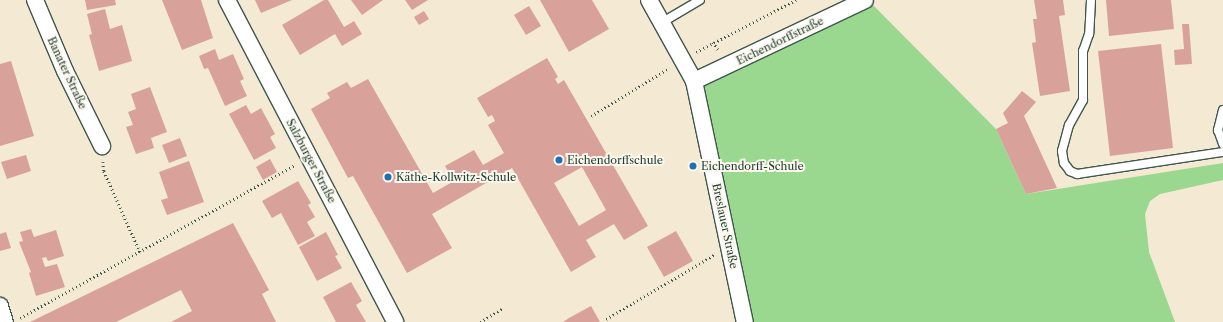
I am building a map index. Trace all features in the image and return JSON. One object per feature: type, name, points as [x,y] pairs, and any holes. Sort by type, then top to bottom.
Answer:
[{"type":"street","name":"Banater Straße","points":[[35,0],[65,71],[102,146]]},
{"type":"street","name":"Salzburger Straße","points":[[227,0],[395,322]]},
{"type":"street","name":"Breslauer Straße","points":[[649,0],[694,81],[746,322]]},
{"type":"street","name":"Eichendorffstraße","points":[[694,81],[865,0]]},
{"type":"lane","points":[[661,23],[700,0]]},
{"type":"lane","points":[[1091,0],[1089,34],[1083,51],[1083,100],[1069,125],[1062,151],[1064,163],[1070,171],[1077,174],[1223,152]]},
{"type":"lane","points":[[1223,110],[1218,130],[1223,144]]},
{"type":"path","points":[[591,116],[683,60],[796,0]]},
{"type":"path","points":[[102,146],[104,171],[140,252]]},
{"type":"path","points":[[4,316],[140,252],[310,157]]},
{"type":"path","points":[[606,319],[729,246]]},
{"type":"path","points":[[480,322],[503,308]]},
{"type":"green space","points":[[868,0],[996,129],[1026,194],[1223,163],[1223,180],[1160,194],[1150,201],[1145,214],[1149,252],[1175,322],[745,322],[694,81]]},
{"type":"building","points":[[85,0],[115,0],[116,5],[87,10]]},
{"type":"building","points":[[162,0],[201,0],[213,38],[182,50]]},
{"type":"building","points":[[255,0],[292,0],[261,13]]},
{"type":"building","points":[[324,0],[328,0],[344,27],[354,21],[362,34],[342,46],[335,34],[300,55],[282,25]]},
{"type":"building","points":[[351,0],[383,0],[362,15]]},
{"type":"building","points":[[405,0],[428,0],[412,10]]},
{"type":"building","points":[[540,0],[592,0],[609,29],[569,52]]},
{"type":"building","points":[[1034,0],[1063,0],[1065,15],[1059,16],[1070,91],[1040,96],[1032,43],[1036,42],[1033,19],[1037,19]]},
{"type":"building","points":[[1106,0],[1171,0],[1174,29],[1109,36]]},
{"type":"building","points":[[529,6],[541,26],[526,35],[514,15]]},
{"type":"building","points":[[105,9],[110,29],[122,25],[132,61],[99,71],[89,35],[92,34],[87,14]]},
{"type":"building","points":[[424,11],[429,19],[419,25],[414,17]]},
{"type":"building","points":[[1182,24],[1189,24],[1192,64],[1175,65],[1174,50],[1184,49]]},
{"type":"building","points":[[1161,44],[1173,148],[1110,156],[1098,51]]},
{"type":"building","points":[[215,49],[219,60],[233,54],[244,79],[240,81],[247,96],[225,106],[208,68],[204,69],[199,56]]},
{"type":"building","points":[[547,58],[558,77],[555,79],[558,84],[564,80],[648,226],[624,240],[614,224],[586,240],[596,257],[571,272],[512,168],[432,214],[452,248],[407,273],[353,176],[348,178],[311,109],[330,98],[327,93],[347,82],[351,88],[368,79],[433,193],[454,181],[445,166],[474,150],[483,165],[504,153],[488,125],[495,121],[492,115],[488,117],[477,98]],"holes":[[[582,167],[606,210],[579,226],[554,183]]]},
{"type":"building","points":[[11,61],[34,136],[0,146],[0,64]]},
{"type":"building","points":[[150,87],[167,132],[151,138],[154,148],[136,154],[126,127],[133,125],[128,112],[136,109],[131,94]]},
{"type":"building","points":[[1022,91],[1036,102],[1024,116],[1057,188],[1026,194],[996,129],[1008,123],[1003,113]]},
{"type":"building","points":[[246,105],[251,114],[261,108],[275,134],[270,137],[276,148],[254,160],[229,114]]},
{"type":"building","points":[[180,138],[187,156],[169,163],[162,145]]},
{"type":"building","points":[[26,155],[31,171],[7,179],[1,162]]},
{"type":"building","points":[[270,159],[277,172],[263,180],[256,167]]},
{"type":"building","points":[[189,161],[204,202],[167,215],[161,200],[168,198],[159,172]]},
{"type":"building","points":[[298,181],[311,203],[308,205],[315,217],[307,222],[315,236],[298,245],[281,213],[272,218],[262,201]]},
{"type":"building","points":[[233,223],[269,290],[262,294],[276,322],[171,322],[192,311],[181,290],[116,322],[30,322]]},
{"type":"building","points":[[31,229],[34,237],[56,230],[64,256],[48,261],[46,257],[42,258],[45,267],[57,264],[65,287],[36,296],[29,273],[31,272],[19,242],[23,241],[20,232]]},
{"type":"building","points":[[676,231],[693,261],[664,277],[647,247]]},
{"type":"building","points":[[6,232],[11,248],[0,251],[0,234]]},
{"type":"building","points":[[326,232],[338,255],[335,256],[342,268],[317,281],[299,247]]},
{"type":"building","points":[[351,282],[362,301],[356,305],[366,322],[336,322],[323,297]]},
{"type":"building","points":[[591,306],[600,322],[563,322],[569,318]]},
{"type":"place","name":"Eichendorffschule","points":[[559,160]]},
{"type":"place","name":"Eichendorff-Schule","points":[[693,166]]},
{"type":"place","name":"Käthe-Kollwitz-Schule","points":[[388,177]]}]
